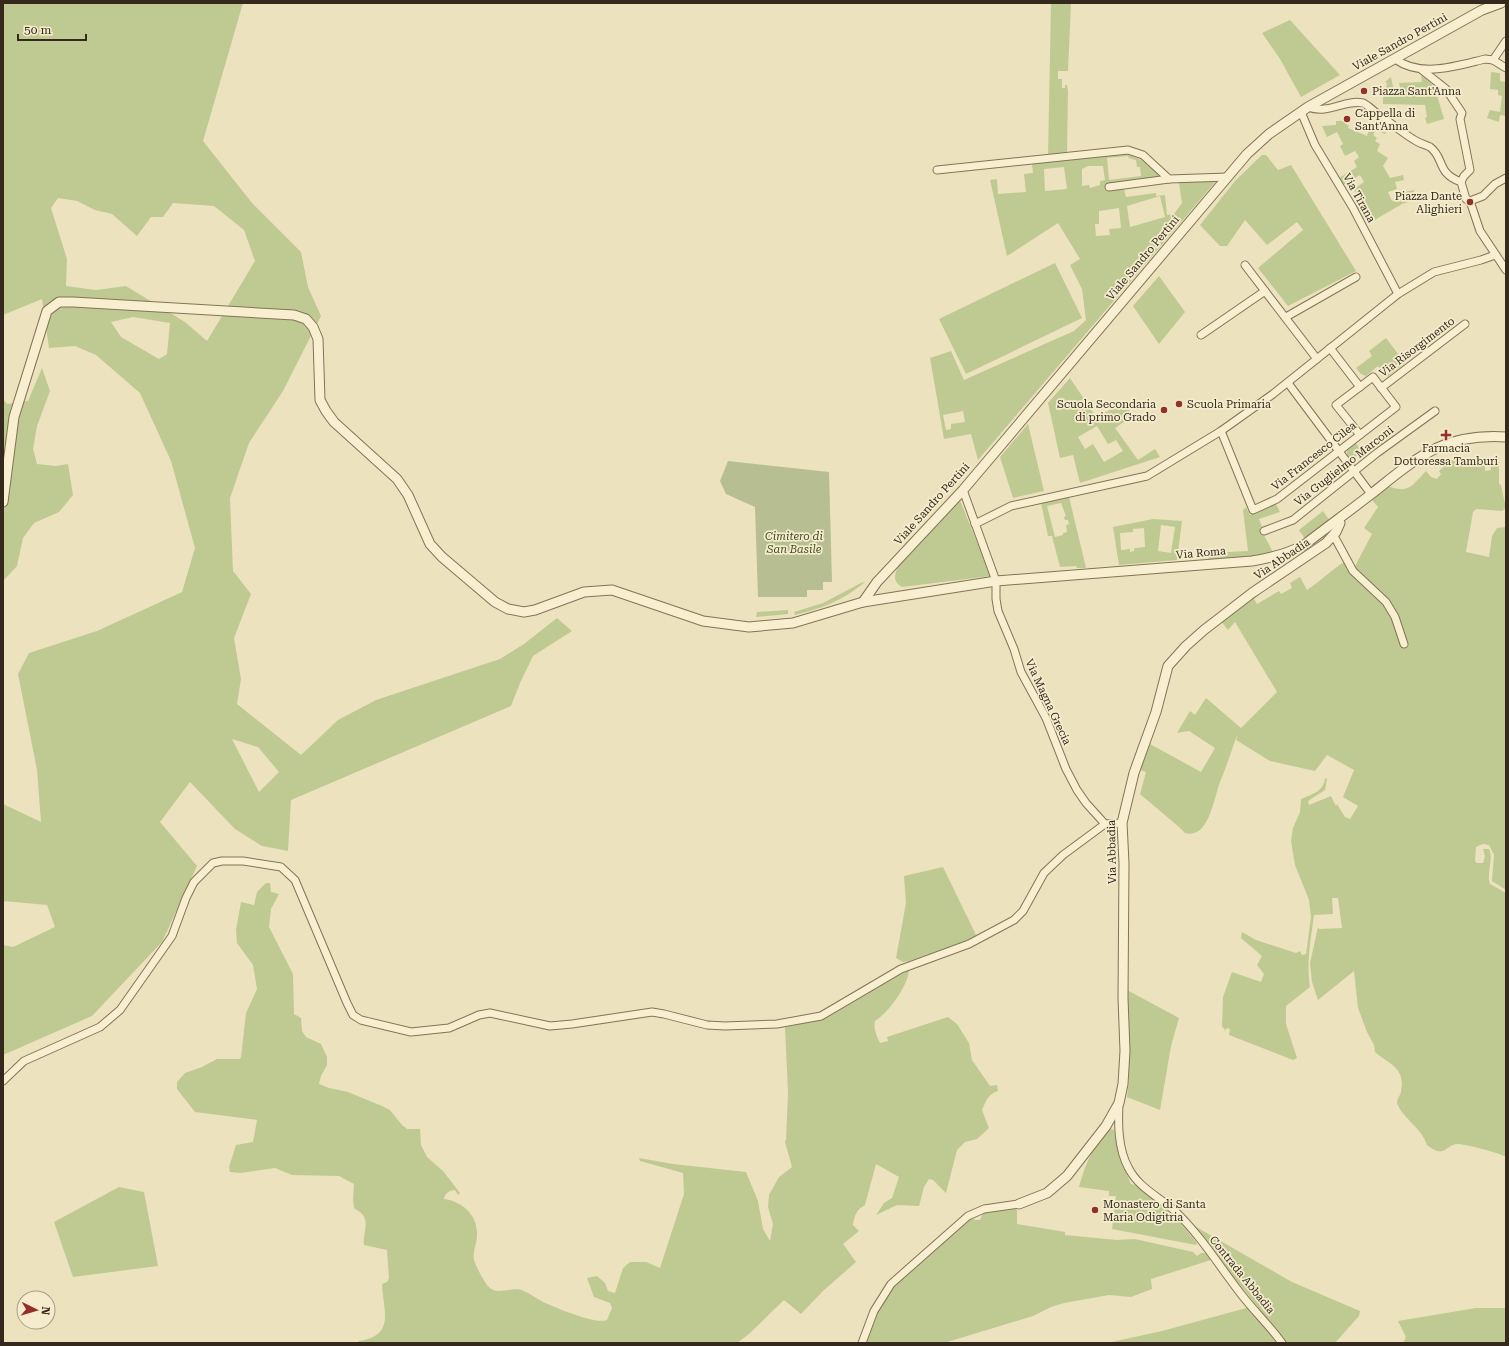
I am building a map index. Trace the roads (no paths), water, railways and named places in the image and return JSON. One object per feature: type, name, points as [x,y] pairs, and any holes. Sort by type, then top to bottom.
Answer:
[{"type":"street","name":"Viale Sandro Pertini","points":[[863,602],[877,582],[963,490],[1247,154],[1269,134],[1305,109],[1482,10],[1501,3]]},
{"type":"street","points":[[1493,60],[1506,41]]},
{"type":"street","points":[[1395,59],[1406,66],[1422,70],[1485,59],[1493,60],[1506,68]]},
{"type":"street","points":[[1422,70],[1446,89],[1462,113],[1460,119],[1470,170],[1461,182],[1466,199],[1470,201],[1480,232],[1506,270]]},
{"type":"street","points":[[1305,109],[1326,110],[1350,104],[1363,103],[1418,142],[1430,147],[1450,178],[1461,182]]},
{"type":"street","name":"Via Tirana","points":[[1305,109],[1315,145],[1353,208],[1398,294]]},
{"type":"street","points":[[937,170],[1128,150],[1143,156],[1169,179]]},
{"type":"street","points":[[1108,187],[1169,179],[1228,177]]},
{"type":"street","points":[[1470,201],[1483,196],[1503,179]]},
{"type":"street","points":[[975,524],[1011,506],[1147,476],[1220,431],[1288,383],[1398,294],[1434,272],[1495,255]]},
{"type":"street","points":[[1245,265],[1317,359]]},
{"type":"street","points":[[1286,317],[1356,276]]},
{"type":"street","points":[[1201,334],[1265,291]]},
{"type":"street","name":"Via Roma","points":[[3,502],[14,417],[47,311],[59,302],[294,315],[306,320],[313,328],[318,339],[320,400],[334,422],[397,479],[408,495],[430,544],[442,557],[495,602],[508,609],[524,612],[535,610],[584,592],[612,590],[703,621],[749,626],[793,623],[863,602],[996,581],[1252,561],[1276,557],[1304,545],[1410,463],[1437,447],[1460,439],[1484,436],[1506,437]]},
{"type":"street","name":"Via Risorgimento","points":[[1360,435],[1336,405],[1373,377],[1381,388],[1465,324]]},
{"type":"street","points":[[1330,348],[1360,387]]},
{"type":"street","points":[[1288,383],[1355,470],[1358,478],[1371,494]]},
{"type":"street","name":"Via Francesco Cilea","points":[[1220,431],[1252,510],[1277,499],[1396,407],[1381,388]]},
{"type":"street","name":"Via Guglielmo Marconi","points":[[1264,531],[1293,520],[1355,470],[1435,411]]},
{"type":"street","name":"Via Magna Grecia","points":[[963,490],[996,581],[998,611],[1014,649],[1021,672],[1046,718],[1066,768],[1077,790],[1086,803],[1105,824]]},
{"type":"street","points":[[1338,520],[1340,523],[1334,536],[1352,571],[1386,602],[1395,617],[1404,644]]},
{"type":"street","name":"Via Abbadia","points":[[1019,1204],[1047,1193],[1067,1176],[1106,1126],[1119,1104],[1123,1084],[1125,1051],[1123,998],[1124,869],[1122,823],[1134,773],[1156,712],[1168,666],[1204,630],[1252,593],[1334,536]]},
{"type":"street","points":[[3,1081],[24,1061],[100,1027],[120,1010],[172,936],[186,898],[194,882],[213,862],[243,861],[281,867],[295,880],[347,1003],[353,1015],[360,1020],[410,1032],[449,1028],[479,1015],[490,1013],[550,1026],[652,1012],[707,1025],[748,1026],[777,1024],[821,1016],[901,969],[969,944],[1006,924],[1023,911],[1044,873],[1069,850],[1105,824],[1122,823]]},
{"type":"street","name":"Contrada Abbadia","points":[[1119,1104],[1118,1121],[1122,1151],[1127,1167],[1137,1181],[1170,1207],[1184,1221],[1251,1307],[1282,1343]]},
{"type":"street","points":[[862,1343],[874,1311],[891,1284],[968,1216],[984,1209],[1019,1204]]},
{"type":"place","name":"Piazza Sant'Anna","points":[[1364,91]]},
{"type":"place","name":"Cappella di Sant'Anna","points":[[1347,119]]},
{"type":"place","name":"Piazza Dante Alighieri","points":[[1470,202]]},
{"type":"place","name":"Scuola Primaria","points":[[1179,404]]},
{"type":"place","name":"Scuola Secondaria di primo Grado","points":[[1164,410]]},
{"type":"place","name":"Farmacia Dottoressa Tamburi","points":[[1446,435]]},
{"type":"place","name":"Monastero di Santa Maria Odigitria","points":[[1095,1210]]},
{"type":"park label","name":"Cimitero di San Basile","points":[[794,542]]}]
